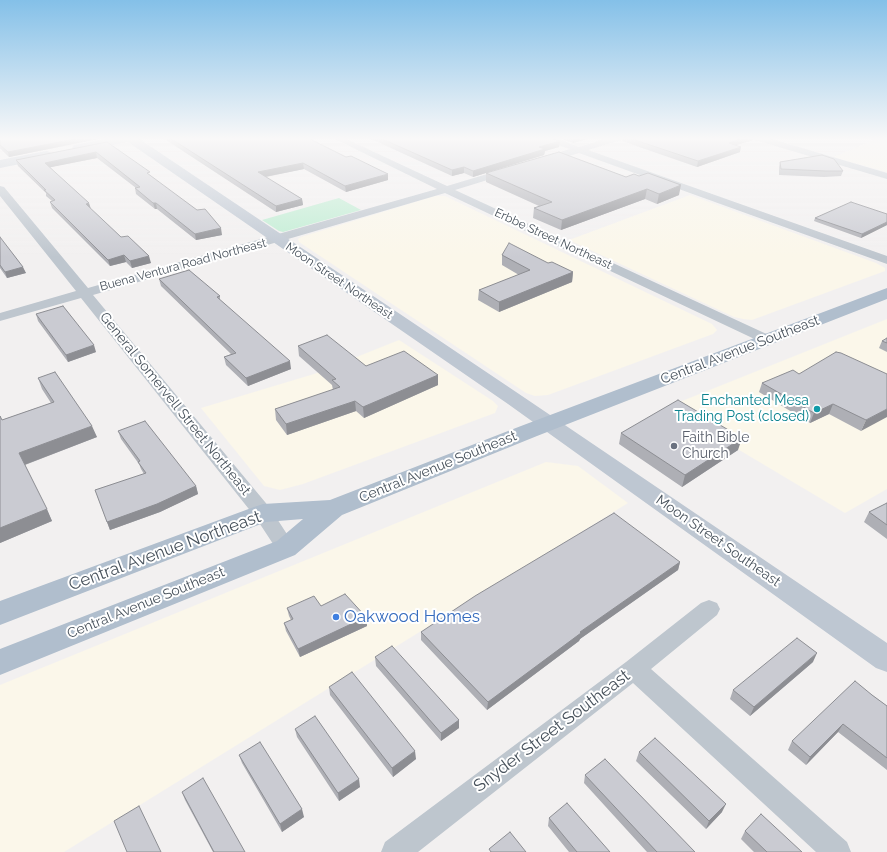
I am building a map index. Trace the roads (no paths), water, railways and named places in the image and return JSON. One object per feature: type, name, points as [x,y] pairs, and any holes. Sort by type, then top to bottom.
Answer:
[{"type":"main road","name":"Central Avenue Southeast","points":[[0,662],[286,548],[333,509],[549,423],[887,293]]},
{"type":"main road","name":"Central Avenue Northeast","points":[[0,613],[263,513],[333,509]]},
{"type":"street","name":"Moon Street Northeast","points":[[188,178],[549,423]]},
{"type":"street","name":"Erbbe Street Northeast","points":[[422,178],[768,340]]},
{"type":"street","name":"Buena Ventura Road Northeast","points":[[0,317],[84,292],[277,239],[484,178]]},
{"type":"street","points":[[657,178],[887,260]]},
{"type":"street","name":"General Somervell Street Northeast","points":[[0,189],[263,513],[286,548]]},
{"type":"street","name":"Moon Street Southeast","points":[[549,423],[887,659]]},
{"type":"street","name":"Snyder Street Southeast","points":[[395,852],[634,669],[709,609]]},
{"type":"street","points":[[634,669],[837,852]]},
{"type":"place","name":"Enchanted Mesa Trading Post (closed)","points":[[817,409]]},
{"type":"place","name":"Faith Bible Church","points":[[674,446]]},
{"type":"place","name":"Oakwood Homes","points":[[336,617]]}]
